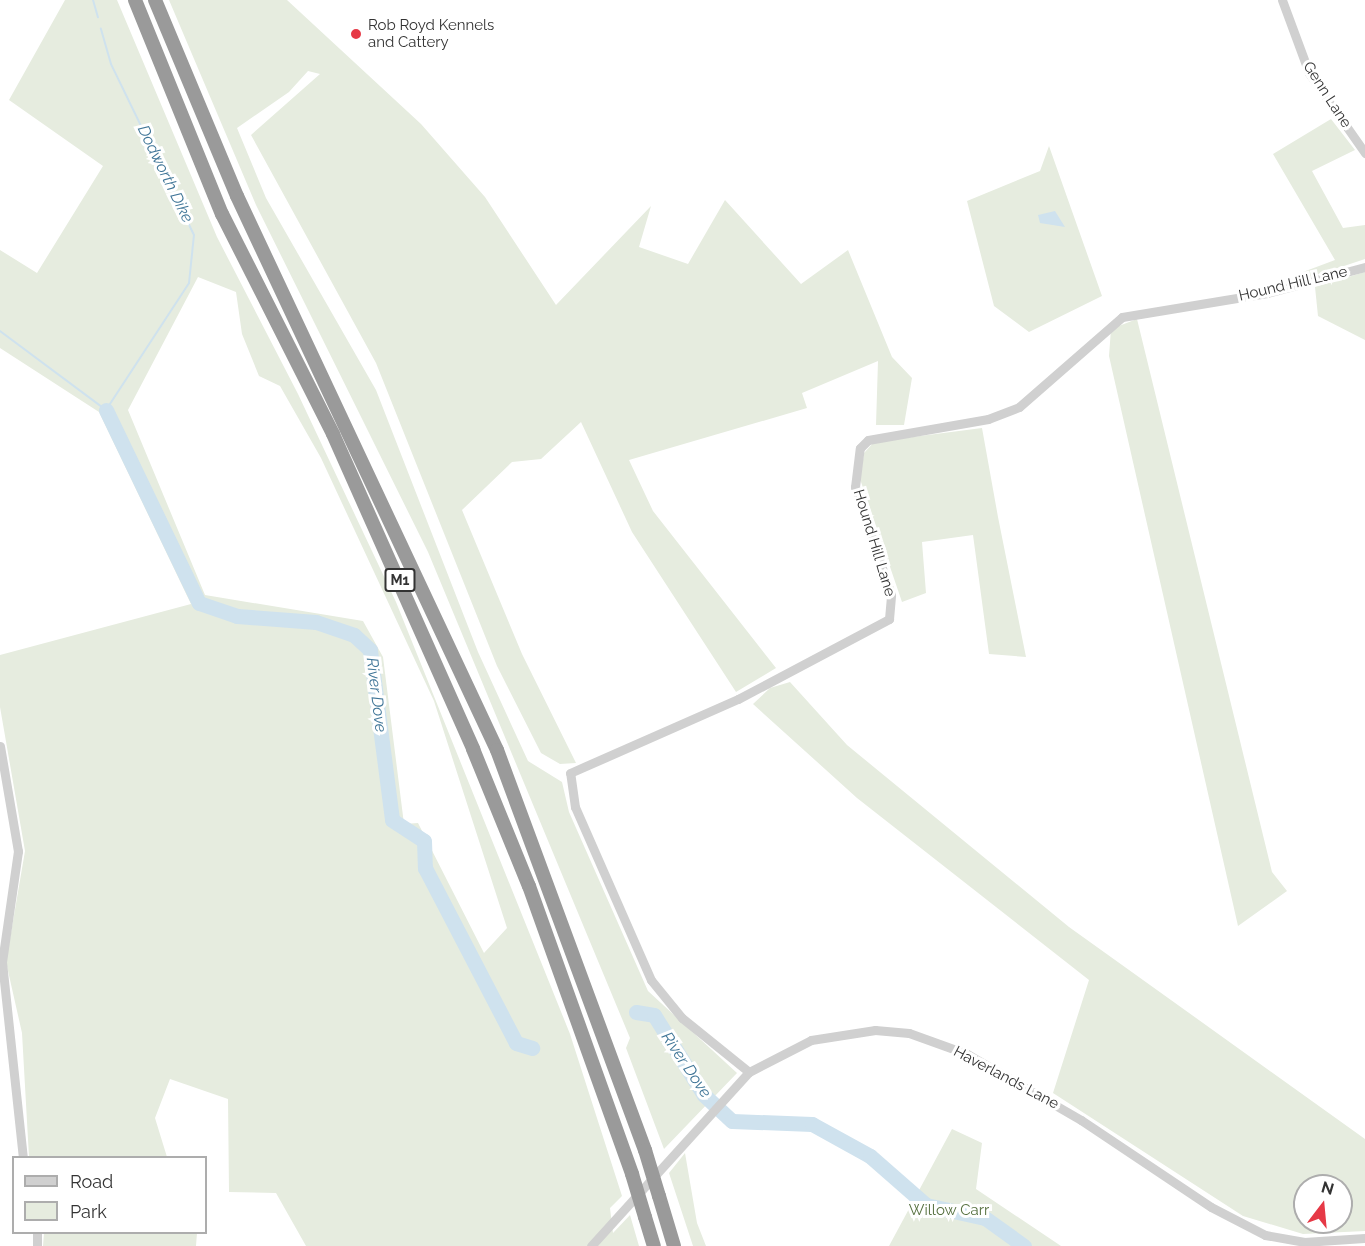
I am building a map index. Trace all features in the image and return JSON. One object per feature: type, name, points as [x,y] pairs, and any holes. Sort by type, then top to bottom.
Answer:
[{"type":"highway","name":"M1","points":[[135,0],[222,214],[333,434],[469,739],[530,886],[632,1174],[654,1246]]},
{"type":"highway","name":"M1","points":[[155,0],[237,196],[498,750],[645,1150],[674,1246]]},
{"type":"street","name":"Genn Lane","points":[[1282,0],[1309,73],[1365,153]]},
{"type":"street","name":"Hound Hill Lane","points":[[750,1072],[682,1018],[651,980],[612,898],[569,782],[574,771],[745,695],[767,679],[889,619],[891,595],[855,487],[860,448],[868,440],[988,419],[1019,407],[1122,317],[1267,292],[1365,267]]},
{"type":"street","points":[[0,746],[18,851],[2,962],[23,1156]]},
{"type":"street","name":"Haverlands Lane","points":[[591,1246],[707,1113],[750,1072],[793,1046],[824,1036],[874,1030],[909,1034],[968,1054],[1045,1098],[1211,1207],[1265,1235],[1304,1242],[1365,1238]]},
{"type":"green space","points":[[65,0],[117,0],[217,237],[298,394],[396,602],[570,1034],[622,1196],[610,1208],[613,1233],[630,1215],[639,1246],[306,1246],[276,1193],[229,1192],[228,1099],[170,1079],[155,1118],[167,1156],[29,1156],[22,1033],[6,962],[25,851],[0,707],[0,655],[191,604],[99,412],[0,348],[0,250],[37,273],[103,166],[9,100]],"holes":[[[198,277],[236,292],[242,334],[259,376],[280,386],[321,458],[434,701],[507,928],[484,953],[418,823],[404,824],[383,657],[363,621],[205,595],[128,410]]]},
{"type":"green space","points":[[169,0],[287,0],[421,124],[485,197],[556,305],[651,206],[639,247],[688,264],[725,200],[801,284],[848,250],[892,357],[912,378],[904,425],[876,425],[878,361],[802,393],[807,408],[629,460],[653,511],[776,668],[736,692],[632,532],[581,422],[541,459],[512,462],[462,510],[522,654],[576,763],[560,764],[541,753],[497,666],[376,363],[251,135],[320,74],[308,71],[289,92],[237,128],[266,198],[376,390],[478,652],[528,761],[562,782],[569,812],[648,991],[737,1073],[664,1149],[626,1048],[630,1038],[428,552],[256,205]]},
{"type":"green space","points":[[1331,119],[1355,150],[1312,171],[1343,228],[1365,225],[1365,259],[1305,279],[1295,275],[1335,260],[1273,154]]},
{"type":"green space","points":[[1049,146],[1102,296],[1029,332],[994,306],[967,201],[1040,171]]},
{"type":"green space","points":[[1365,272],[1365,340],[1318,316],[1315,287]]},
{"type":"green space","points":[[1137,319],[1272,872],[1287,891],[1238,926],[1109,356],[1111,329]]},
{"type":"green space","points":[[982,428],[1026,657],[989,654],[973,535],[922,542],[926,593],[902,602],[860,479],[864,453],[874,442]]},
{"type":"green space","points":[[790,682],[847,745],[1069,927],[1365,1139],[1365,1231],[1353,1232],[1353,1174],[1293,1174],[1293,1231],[1243,1216],[1053,1093],[1089,980],[857,798],[753,704],[770,688]]},
{"type":"green space","name":"Willow Carr","points":[[952,1129],[982,1143],[976,1189],[1061,1246],[889,1246]]},
{"type":"green space","points":[[685,1153],[697,1223],[706,1246],[693,1246],[669,1173]]},
{"type":"green space","points":[[44,1234],[197,1234],[196,1246],[43,1246]]},
{"type":"water","points":[[1055,211],[1065,227],[1040,223],[1038,215]]},
{"type":"waterway","name":"Dodworth Dike","points":[[93,0],[98,17]]},
{"type":"waterway","name":"Dodworth Dike","points":[[0,331],[106,410],[189,283],[194,235],[111,64],[101,28]]},
{"type":"waterway","name":"River Dove","points":[[106,410],[199,603],[237,616],[316,622],[354,635],[370,650],[392,820],[424,841],[425,868],[516,1043],[532,1048]]},
{"type":"waterway","name":"River Dove","points":[[636,1012],[654,1015],[704,1095],[732,1121],[812,1124],[870,1156],[926,1205],[985,1218],[1024,1246]]},
{"type":"place","name":"Rob Royd Kennels and Cattery","points":[[356,34]]}]
